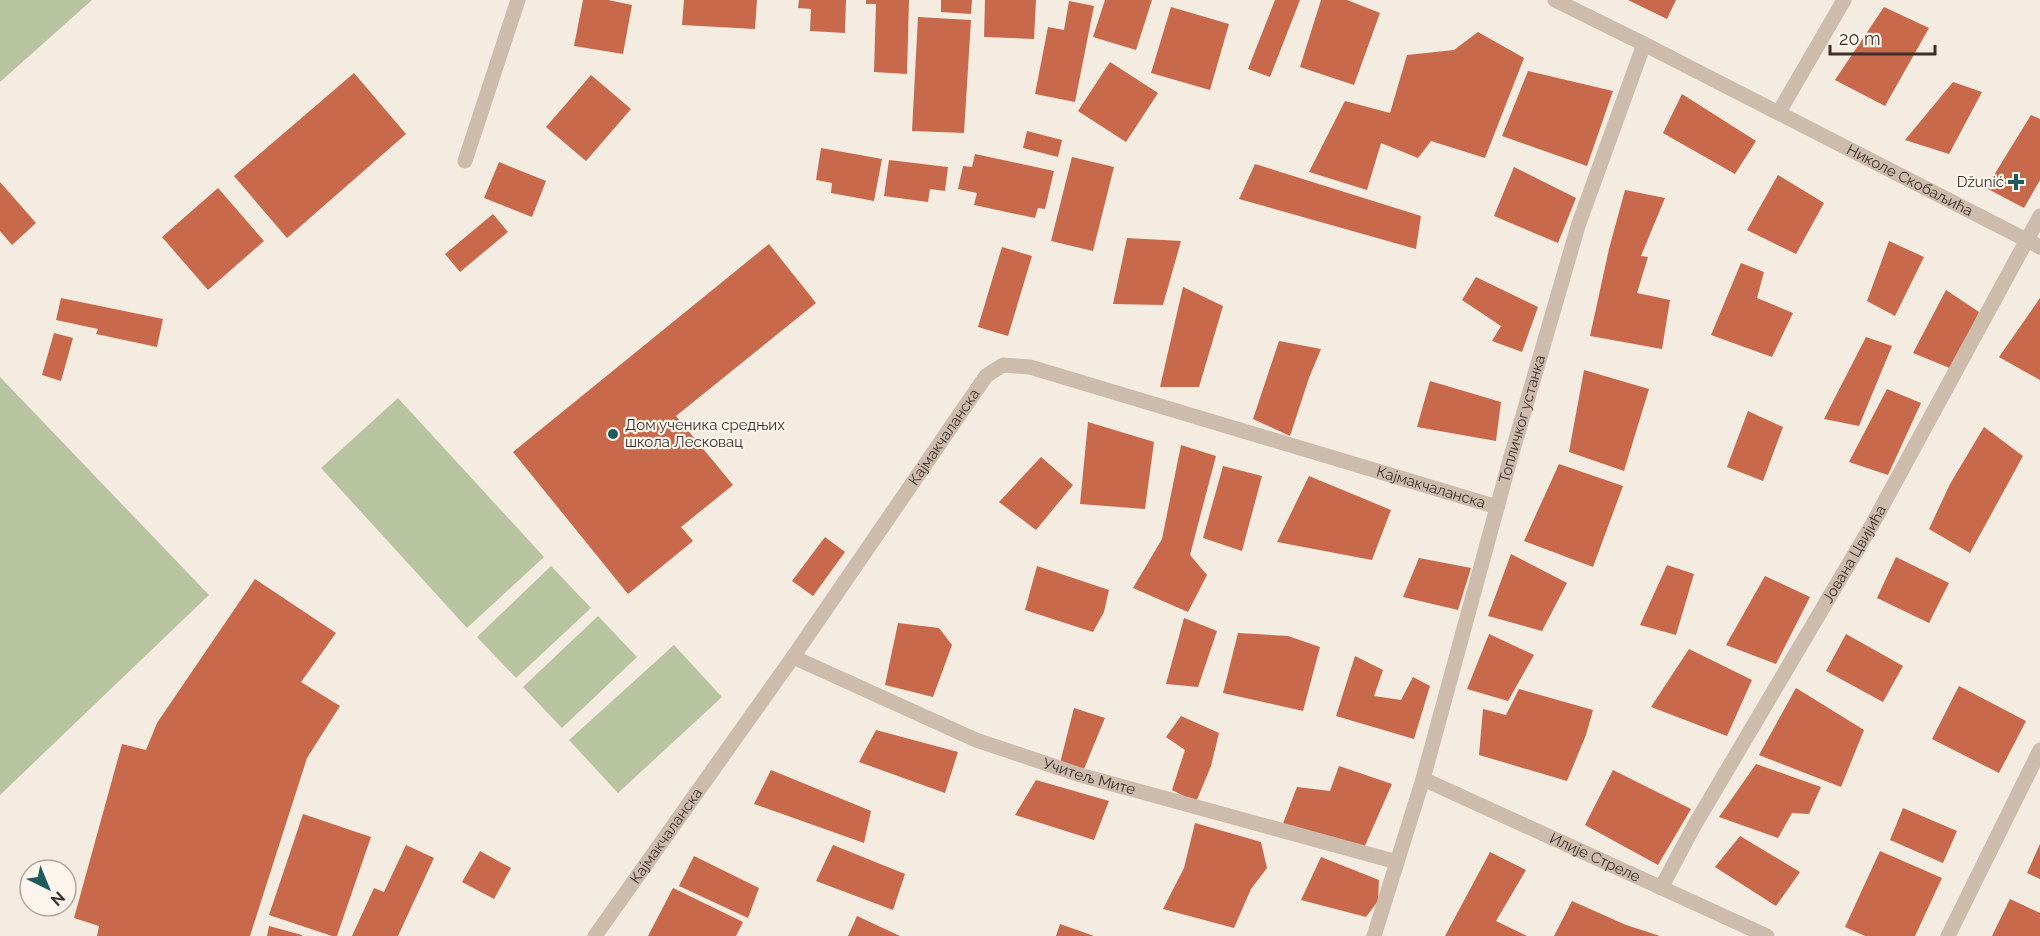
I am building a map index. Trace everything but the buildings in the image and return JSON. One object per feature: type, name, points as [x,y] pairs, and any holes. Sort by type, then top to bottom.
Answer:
[{"type":"street","points":[[465,161],[518,0]]},
{"type":"street","name":"Николе Скобаљића","points":[[1555,0],[2033,243]]},
{"type":"street","points":[[1779,112],[1844,0]]},
{"type":"street","name":"Топличког устанка","points":[[1374,936],[1423,779],[1497,507],[1578,226],[1644,44]]},
{"type":"street","name":"Јована Цвијића","points":[[1661,888],[1700,815],[1873,523],[2033,243],[2040,216]]},
{"type":"street","name":"Кајмакчаланска","points":[[595,936],[793,657],[986,375],[1003,365],[1030,367],[1497,507]]},
{"type":"street","name":"Учитељ Мите","points":[[793,657],[976,740],[1080,775],[1397,862]]},
{"type":"street","points":[[1948,936],[2040,750]]},
{"type":"street","name":"Илије Стреле","points":[[1423,779],[1767,936]]},
{"type":"green space","points":[[0,0],[92,0],[0,82]]},
{"type":"green space","points":[[0,377],[209,595],[0,795]]},
{"type":"green space","points":[[398,398],[544,557],[467,628],[321,468]]},
{"type":"green space","points":[[551,566],[591,608],[516,678],[477,637]]},
{"type":"green space","points":[[598,616],[637,657],[562,728],[523,687]]},
{"type":"green space","points":[[674,645],[722,697],[618,793],[569,740]]},
{"type":"place","name":"Džunić","points":[[2016,182]]},
{"type":"place","name":"Дом ученика средњих школа Лесковац","points":[[613,434]]}]
